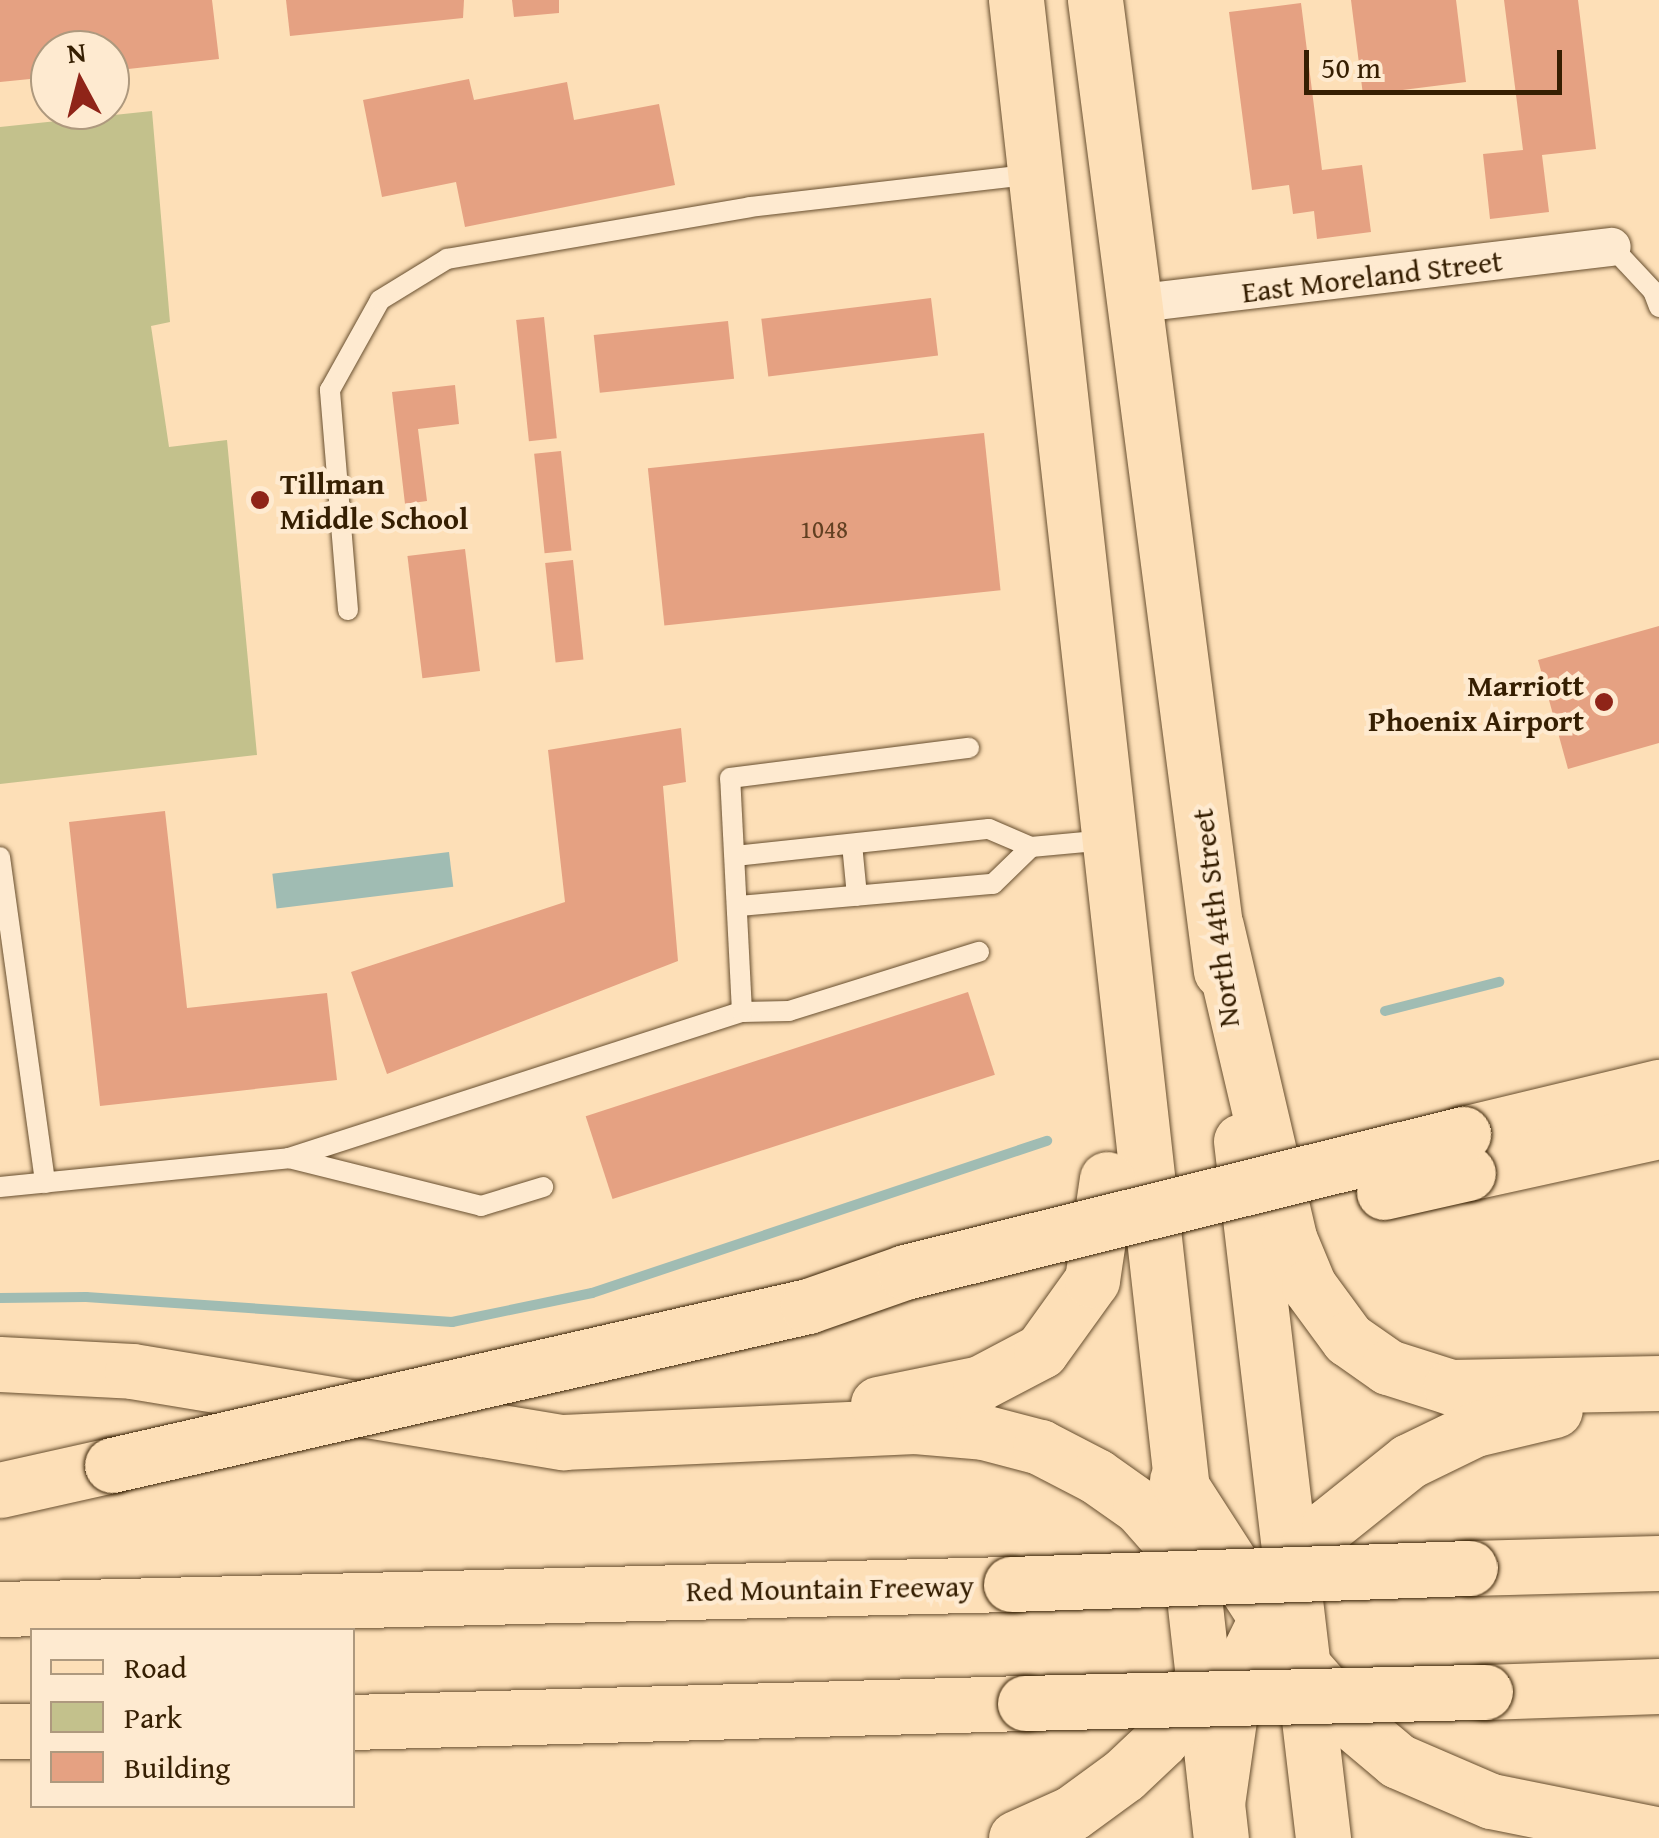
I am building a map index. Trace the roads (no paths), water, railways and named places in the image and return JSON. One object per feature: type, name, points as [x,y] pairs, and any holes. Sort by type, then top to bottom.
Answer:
[{"type":"main road","points":[[1019,0],[1120,971],[1219,1821]]},
{"type":"main road","points":[[1019,0],[1082,255],[1132,304],[1084,357],[1062,397]]},
{"type":"main road","name":"North 44th Street","points":[[1095,0],[1216,926],[1278,1459],[1258,1608]]},
{"type":"main road","points":[[1216,926],[1289,1238],[1309,1286],[1348,1339],[1388,1367],[1452,1386],[1659,1382]]},
{"type":"main road","points":[[684,1441],[968,1386],[1022,1364],[1056,1337],[1098,1262],[1120,971]]},
{"type":"main road","points":[[1465,1154],[1659,1087]]},
{"type":"main road","points":[[0,1490],[808,1306],[905,1272],[1465,1154],[1659,1131]]},
{"type":"main road","points":[[0,1364],[132,1371],[500,1435],[684,1441],[916,1426],[1013,1439],[1068,1460],[1121,1493],[1189,1563],[1258,1608],[1316,1779]]},
{"type":"main road","points":[[1016,1838],[1072,1813],[1124,1775],[1161,1740],[1258,1608],[1380,1480],[1440,1442],[1510,1419],[1659,1392]]},
{"type":"main road","points":[[1177,1480],[1258,1608],[1354,1724],[1427,1777],[1527,1811],[1655,1835]]},
{"type":"main road","name":"Red Mountain Freeway","points":[[0,1609],[1011,1584],[1659,1563]]},
{"type":"main road","points":[[1219,1821],[1228,1710],[1258,1608]]},
{"type":"main road","points":[[1303,1666],[1323,1838]]},
{"type":"main road","points":[[355,1722],[1659,1686]]},
{"type":"main road","points":[[0,1732],[30,1730]]},
{"type":"main road","points":[[1526,1838],[1590,1830],[1655,1835]]},
{"type":"street","name":"East Moreland Street","points":[[1132,304],[1612,247]]},
{"type":"lane","points":[[348,610],[330,390],[380,300],[447,259],[750,207],[1036,174]]},
{"type":"lane","points":[[1612,247],[1653,291],[1659,307]]},
{"type":"lane","points":[[742,1012],[730,778],[969,748]]},
{"type":"lane","points":[[735,856],[989,829],[1031,847],[1108,840]]},
{"type":"lane","points":[[852,844],[857,896]]},
{"type":"lane","points":[[739,906],[993,884],[1031,847]]},
{"type":"lane","points":[[0,856],[46,1182]]},
{"type":"lane","points":[[0,1187],[289,1158],[742,1012],[790,1012],[979,952]]},
{"type":"lane","points":[[289,1158],[481,1206],[543,1187]]},
{"type":"water","points":[[449,852],[453,887],[277,908],[272,874]]},
{"type":"waterway","points":[[1385,1011],[1499,982]]},
{"type":"waterway","points":[[0,1298],[86,1297],[452,1322],[592,1293],[1047,1141]]},
{"type":"place","name":"Tillman Middle School","points":[[260,500]]},
{"type":"place","name":"Marriott Phoenix Airport","points":[[1604,702]]}]
